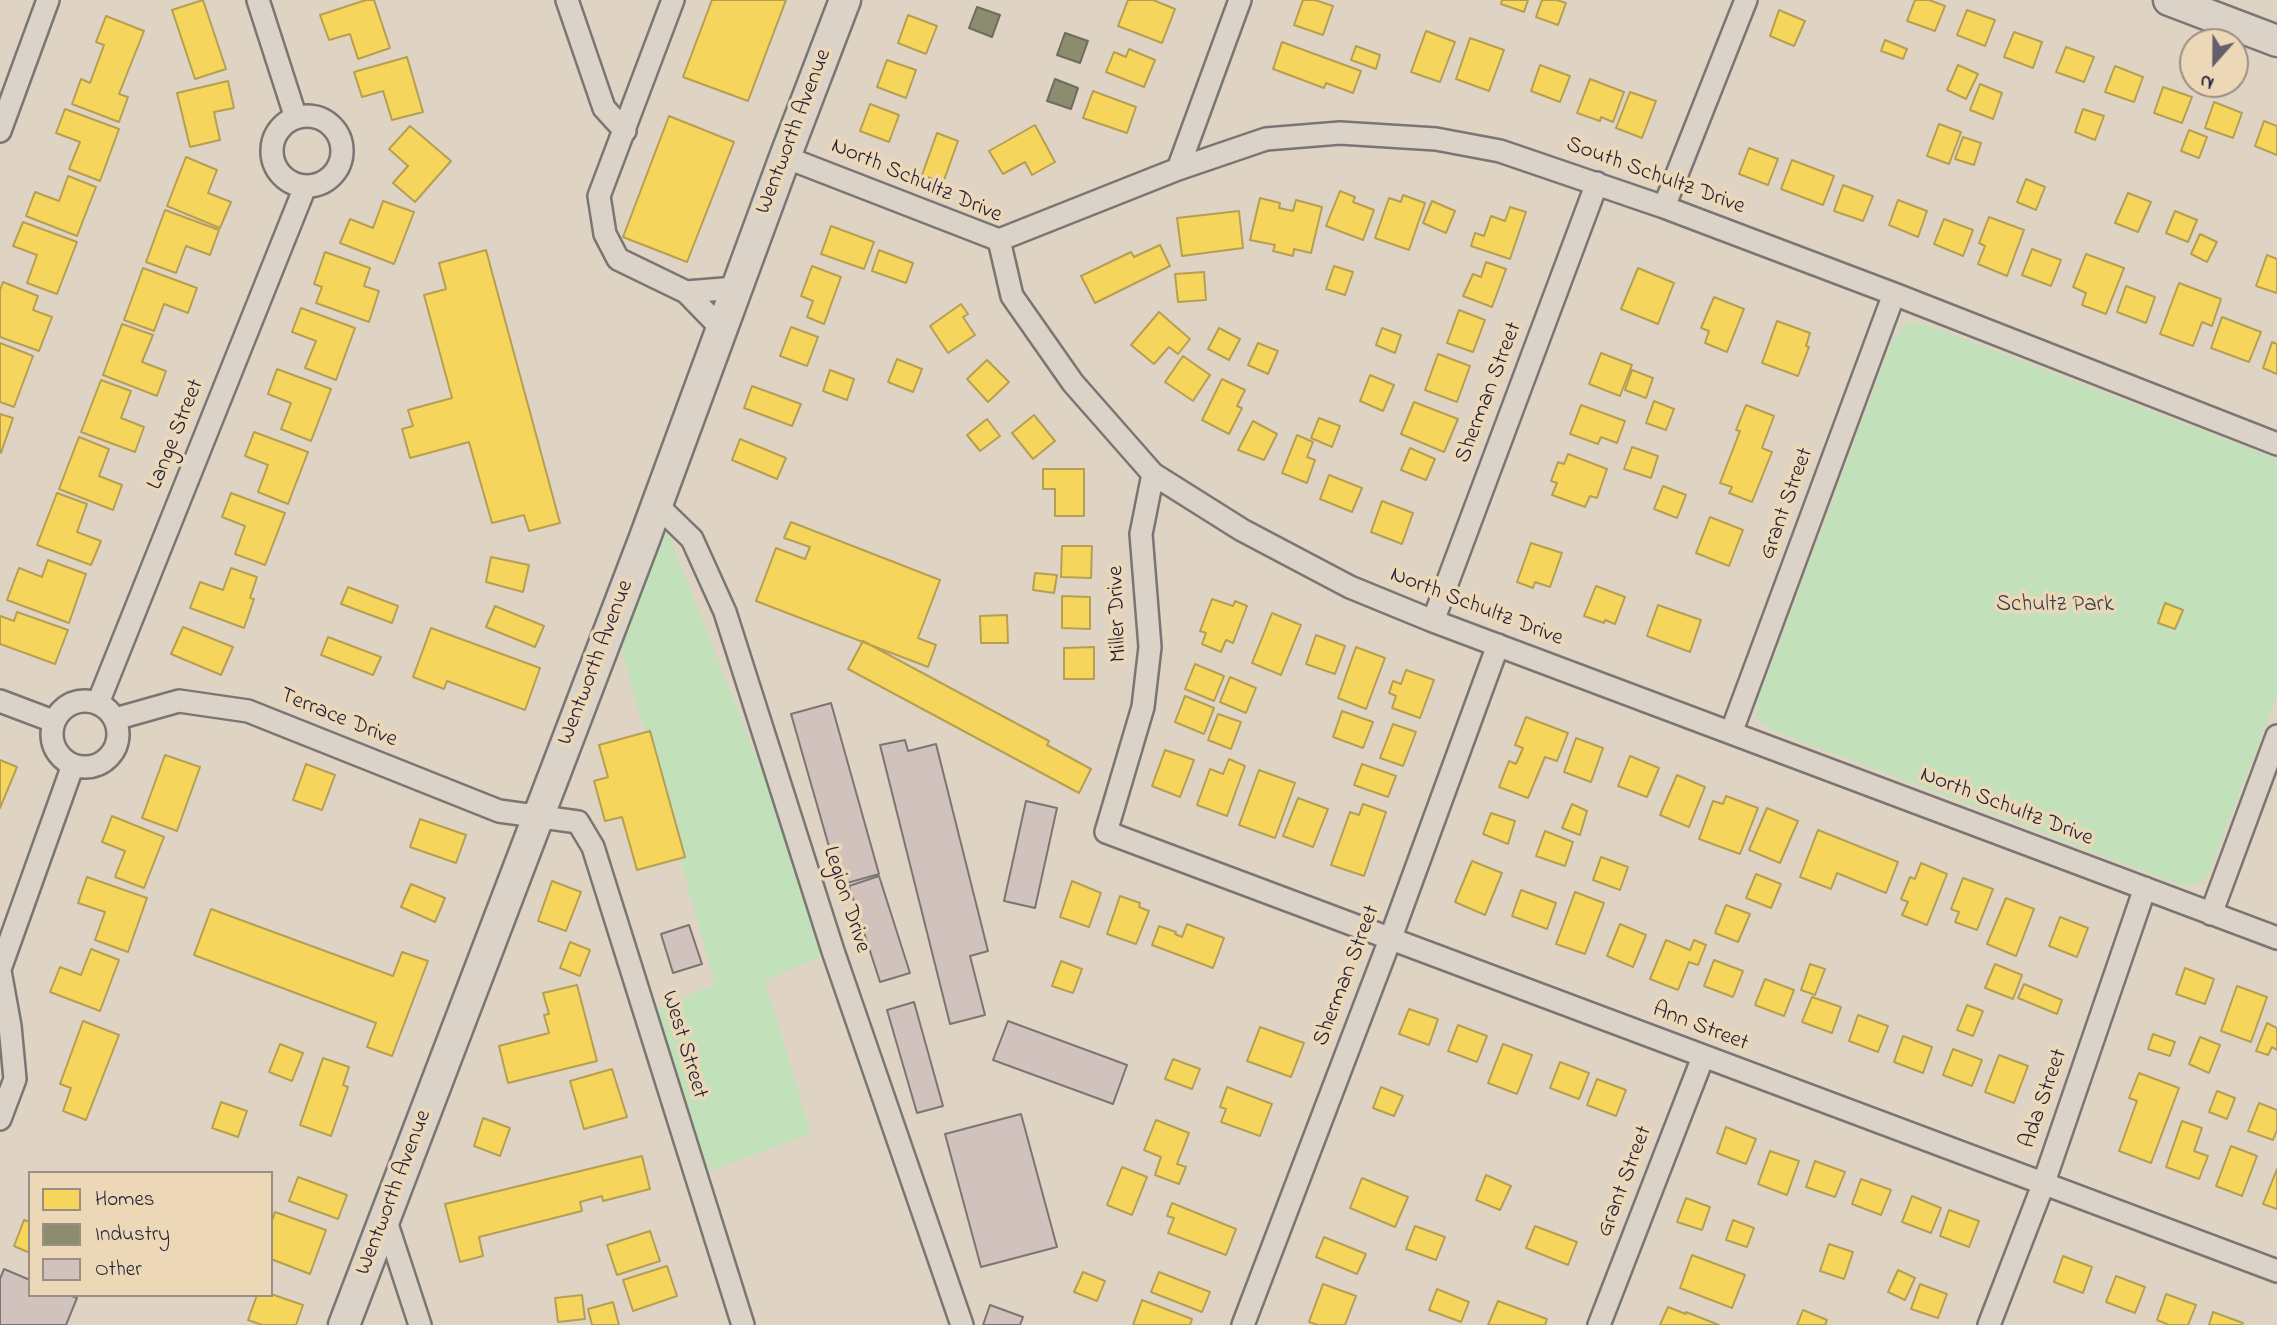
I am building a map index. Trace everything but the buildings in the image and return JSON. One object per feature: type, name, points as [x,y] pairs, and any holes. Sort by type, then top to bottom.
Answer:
[{"type":"street","points":[[0,131],[48,0]]},
{"type":"street","points":[[258,0],[296,118]]},
{"type":"street","points":[[567,0],[604,108],[625,131]]},
{"type":"street","points":[[673,0],[599,196],[605,234],[618,259],[686,292],[722,329]]},
{"type":"street","name":"Wentworth Avenue","points":[[344,1325],[657,505],[845,0]]},
{"type":"street","points":[[1178,169],[1240,0]]},
{"type":"street","points":[[1664,207],[1746,0]]},
{"type":"street","points":[[2169,0],[2277,41]]},
{"type":"street","points":[[311,116],[332,126],[339,136],[341,160],[328,180],[305,187],[284,178],[272,160],[271,148],[280,128],[296,118],[311,116]]},
{"type":"street","name":"South Schultz Drive","points":[[999,240],[1178,169],[1266,139],[1340,133],[1436,139],[1500,151],[1664,207],[2277,444]]},
{"type":"street","name":"North Schultz Drive","points":[[785,157],[999,240],[1012,296],[1073,383],[1153,474],[1242,530],[1338,581],[1433,621],[2277,939]]},
{"type":"street","name":"Sherman Street","points":[[1433,621],[1597,183]]},
{"type":"street","name":"Lange Street","points":[[98,703],[305,187]]},
{"type":"street","points":[[686,292],[736,288]]},
{"type":"street","name":"Grant Street","points":[[1731,733],[1894,294]]},
{"type":"street","name":"Miller Drive","points":[[1105,832],[1143,707],[1150,647],[1141,534],[1153,474]]},
{"type":"street","name":"Legion Drive","points":[[657,505],[692,539],[725,612],[833,951],[962,1325]]},
{"type":"street","name":"Sherman Street","points":[[1243,1325],[1391,937],[1498,645]]},
{"type":"street","points":[[87,700],[98,703],[108,709],[115,719],[118,741],[113,752],[95,765],[73,765],[64,760],[52,742],[53,721],[67,705],[87,700]]},
{"type":"street","points":[[0,701],[53,721]]},
{"type":"street","name":"Terrace Drive","points":[[115,719],[179,701],[248,711],[499,811],[538,816]]},
{"type":"street","points":[[2211,914],[2277,737]]},
{"type":"street","points":[[0,1119],[15,1079],[10,1026],[0,970],[73,765]]},
{"type":"street","name":"West Street","points":[[538,816],[578,822],[593,847],[743,1325]]},
{"type":"street","name":"Ann Street","points":[[1105,832],[2277,1271]]},
{"type":"street","name":"Ada Street","points":[[1989,1325],[2043,1185],[2145,888]]},
{"type":"street","name":"Grant Street","points":[[1599,1325],[1703,1057]]},
{"type":"street","points":[[385,1218],[420,1325]]},
{"type":"green space","name":"Schultz Park","points":[[1908,322],[1925,324],[2277,459],[2277,695],[2209,873],[2197,884],[2181,885],[1771,730],[1757,719],[1756,705],[1892,340]]},
{"type":"green space","points":[[657,505],[833,951],[765,981],[811,1133],[697,1176],[646,1013],[715,984],[613,620]]}]
